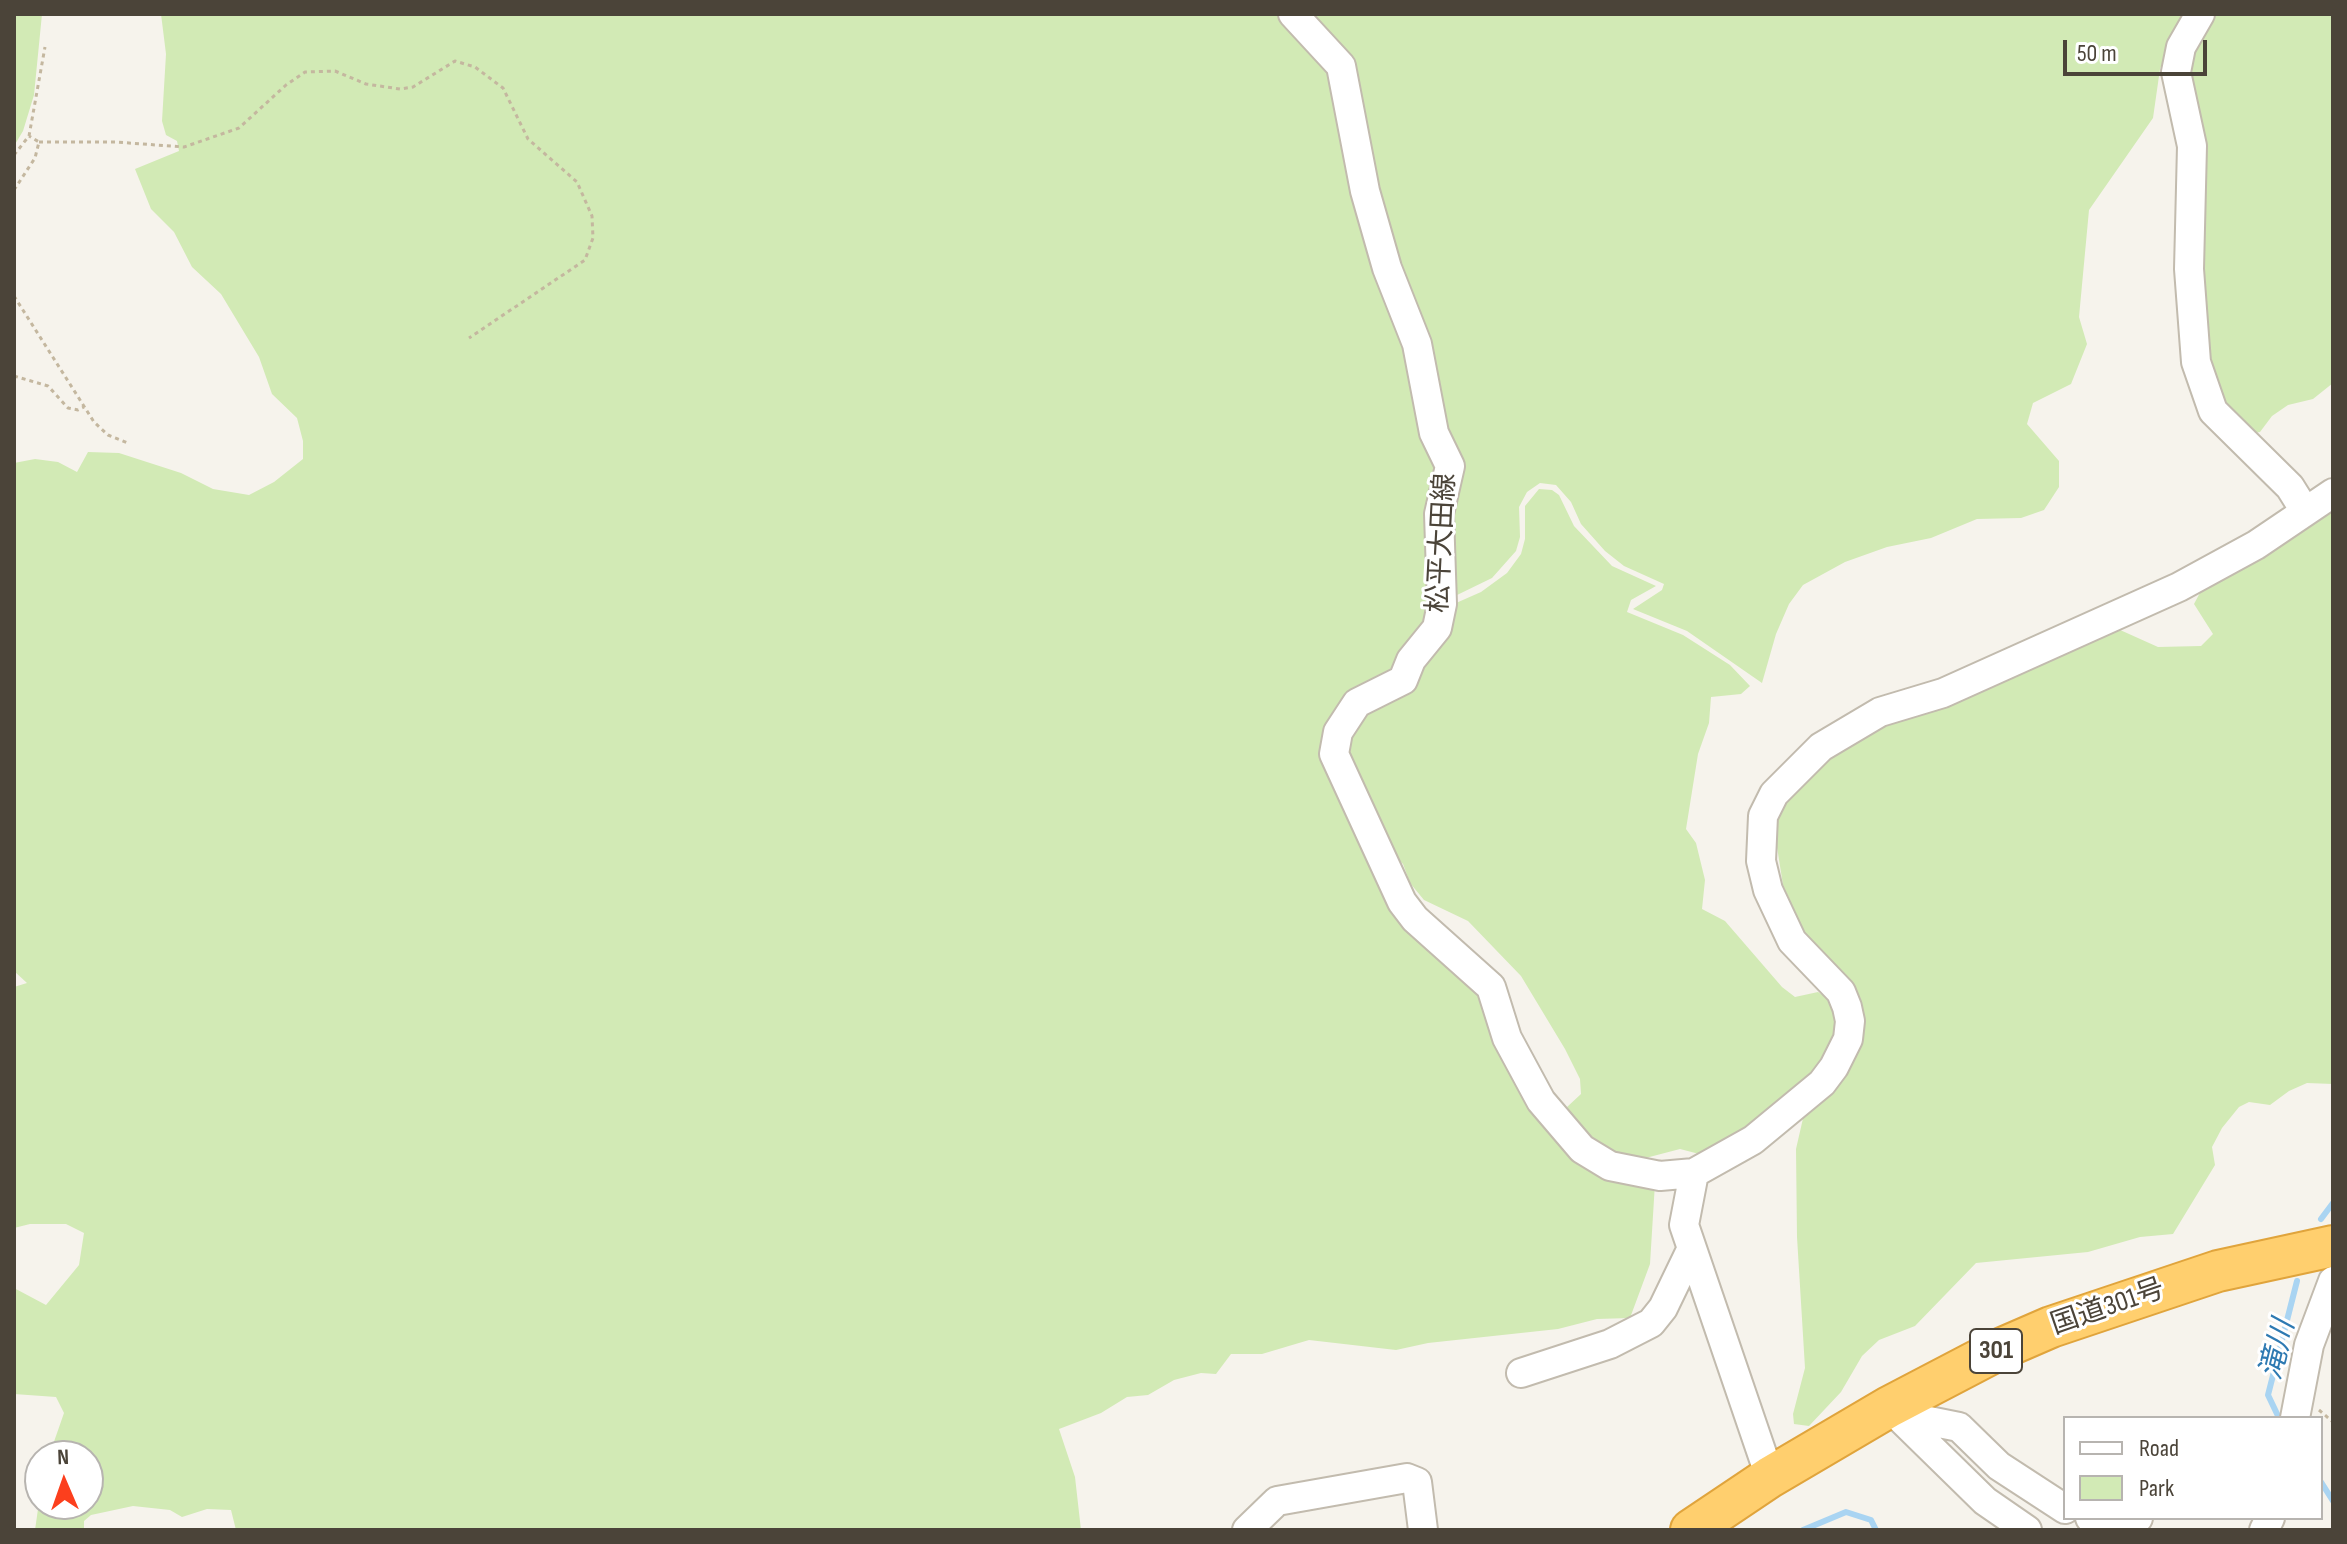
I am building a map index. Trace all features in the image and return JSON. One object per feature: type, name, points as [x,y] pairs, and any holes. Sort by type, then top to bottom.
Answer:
[{"type":"highway","name":"国道301号","points":[[1691,1530],[1770,1477],[1901,1418],[1998,1350],[2091,1313],[2218,1271],[2333,1246]]},
{"type":"street","name":"松平大田線","points":[[1293,14],[1341,66],[1365,191],[1387,268],[1417,344],[1434,433],[1450,466],[1439,514],[1442,604],[1437,628],[1411,660],[1403,680],[1357,703],[1338,732],[1334,754],[1402,902],[1415,919],[1491,987],[1507,1038],[1541,1101],[1569,1136],[1597,1160],[1624,1171],[1660,1176],[1694,1173]]},
{"type":"street","points":[[2200,14],[2181,47],[2176,84],[2192,146],[2189,269],[2196,362],[2213,411],[2290,487],[2305,511]]},
{"type":"street","points":[[1770,1477],[1684,1225],[1694,1173],[1753,1140],[1822,1083],[1848,1039],[1850,1021],[1841,992],[1792,941],[1768,890],[1760,836],[1763,816],[1774,794],[1821,747],[1869,718],[1943,693],[2179,587],[2256,545],[2333,493]]},
{"type":"street","points":[[1521,1373],[1610,1344],[1651,1323],[1663,1308],[1691,1250]]},
{"type":"street","points":[[2295,1416],[2309,1345],[2333,1281]]},
{"type":"street","points":[[1901,1418],[1959,1427],[1999,1466],[2063,1508]]},
{"type":"street","points":[[1901,1418],[1985,1501],[2027,1530]]},
{"type":"street","points":[[1247,1530],[1277,1501],[1407,1478],[1417,1482],[1423,1530]]},
{"type":"street","points":[[2097,1520],[2118,1526],[2135,1520]]},
{"type":"path","points":[[14,155],[29,136],[45,47]]},
{"type":"path","points":[[29,136],[39,142],[115,142],[184,147],[239,128],[305,72],[335,71],[366,84],[400,89],[413,87],[455,61],[475,67],[503,88],[528,139],[577,182],[589,207],[593,238],[585,260],[469,338]]},
{"type":"path","points":[[14,190],[35,158],[39,142]]},
{"type":"path","points":[[14,296],[84,407],[108,435],[128,443]]},
{"type":"path","points":[[14,376],[48,386],[68,408],[78,410],[84,407]]},
{"type":"green space","points":[[14,14],[42,14],[34,95],[23,131],[14,146]]},
{"type":"green space","points":[[161,14],[1288,14],[1338,67],[1441,451],[1423,641],[1333,731],[1388,891],[1478,980],[1539,1104],[1655,1183],[1650,1264],[1630,1318],[1597,1319],[1558,1329],[1428,1343],[1396,1350],[1309,1340],[1262,1354],[1231,1354],[1216,1374],[1201,1373],[1174,1380],[1148,1395],[1127,1397],[1101,1413],[1059,1429],[1075,1477],[1081,1530],[236,1530],[231,1510],[207,1509],[182,1517],[170,1510],[133,1506],[104,1512],[104,1440],[55,1440],[64,1413],[56,1397],[14,1394],[14,1288],[46,1305],[79,1265],[84,1233],[66,1224],[30,1224],[14,1228],[14,987],[27,983],[14,971],[14,463],[35,459],[58,462],[77,472],[88,452],[119,453],[181,473],[213,489],[249,495],[274,482],[303,459],[303,441],[297,418],[272,394],[259,357],[221,294],[192,267],[174,232],[151,209],[135,169],[179,151],[177,141],[166,135],[162,121],[166,54]]},
{"type":"green space","points":[[1297,14],[2195,14],[2169,44],[2160,69],[2153,118],[2089,210],[2079,317],[2087,344],[2071,384],[2033,403],[2027,424],[2059,461],[2059,487],[2044,510],[2021,518],[1977,519],[1931,538],[1887,547],[1845,562],[1803,585],[1789,604],[1776,634],[1762,683],[1687,631],[1633,609],[1662,590],[1664,584],[1624,566],[1605,551],[1581,524],[1571,502],[1556,485],[1540,483],[1527,492],[1519,507],[1520,537],[1516,551],[1492,578],[1455,596],[1451,476],[1357,124]]},
{"type":"green space","points":[[2205,14],[2333,14],[2333,383],[2313,399],[2288,405],[2272,416],[2260,432],[2246,435],[2211,396],[2181,90]]},
{"type":"green space","points":[[1539,489],[1552,490],[1559,495],[1574,526],[1612,566],[1656,586],[1631,600],[1627,612],[1683,635],[1730,665],[1750,686],[1741,694],[1711,697],[1709,723],[1698,754],[1686,829],[1696,843],[1705,880],[1702,909],[1725,921],[1782,987],[1795,997],[1818,992],[1826,997],[1838,1023],[1829,1059],[1758,1123],[1707,1156],[1680,1149],[1638,1160],[1604,1156],[1570,1124],[1567,1107],[1581,1094],[1580,1079],[1565,1049],[1521,976],[1468,921],[1424,900],[1410,883],[1403,864],[1378,840],[1342,736],[1447,607],[1481,592],[1507,573],[1521,554],[1525,539],[1525,506]]},
{"type":"green space","points":[[2333,500],[2333,1084],[2307,1083],[2270,1105],[2249,1102],[2239,1107],[2212,1147],[2215,1165],[2173,1234],[2140,1237],[2088,1252],[1976,1263],[1915,1326],[1879,1340],[1862,1356],[1841,1392],[1809,1426],[1794,1424],[1793,1414],[1805,1368],[1797,1237],[1796,1149],[1807,1101],[1857,1016],[1861,999],[1847,977],[1809,942],[1783,885],[1774,828],[1784,789],[1855,731],[2109,625],[2158,647],[2201,646],[2213,634],[2194,604],[2203,587]]},
{"type":"green space","points":[[36,1520],[85,1520],[84,1530],[35,1530]]},
{"type":"waterway","name":"滝川","points":[[2321,1219],[2333,1203]]},
{"type":"waterway","name":"滝川","points":[[2278,1416],[2268,1395],[2297,1281]]},
{"type":"waterway","name":"滝川","points":[[2323,1485],[2333,1501]]},
{"type":"waterway","name":"滝川","points":[[1803,1530],[1846,1512],[1871,1520],[1876,1530]]}]
